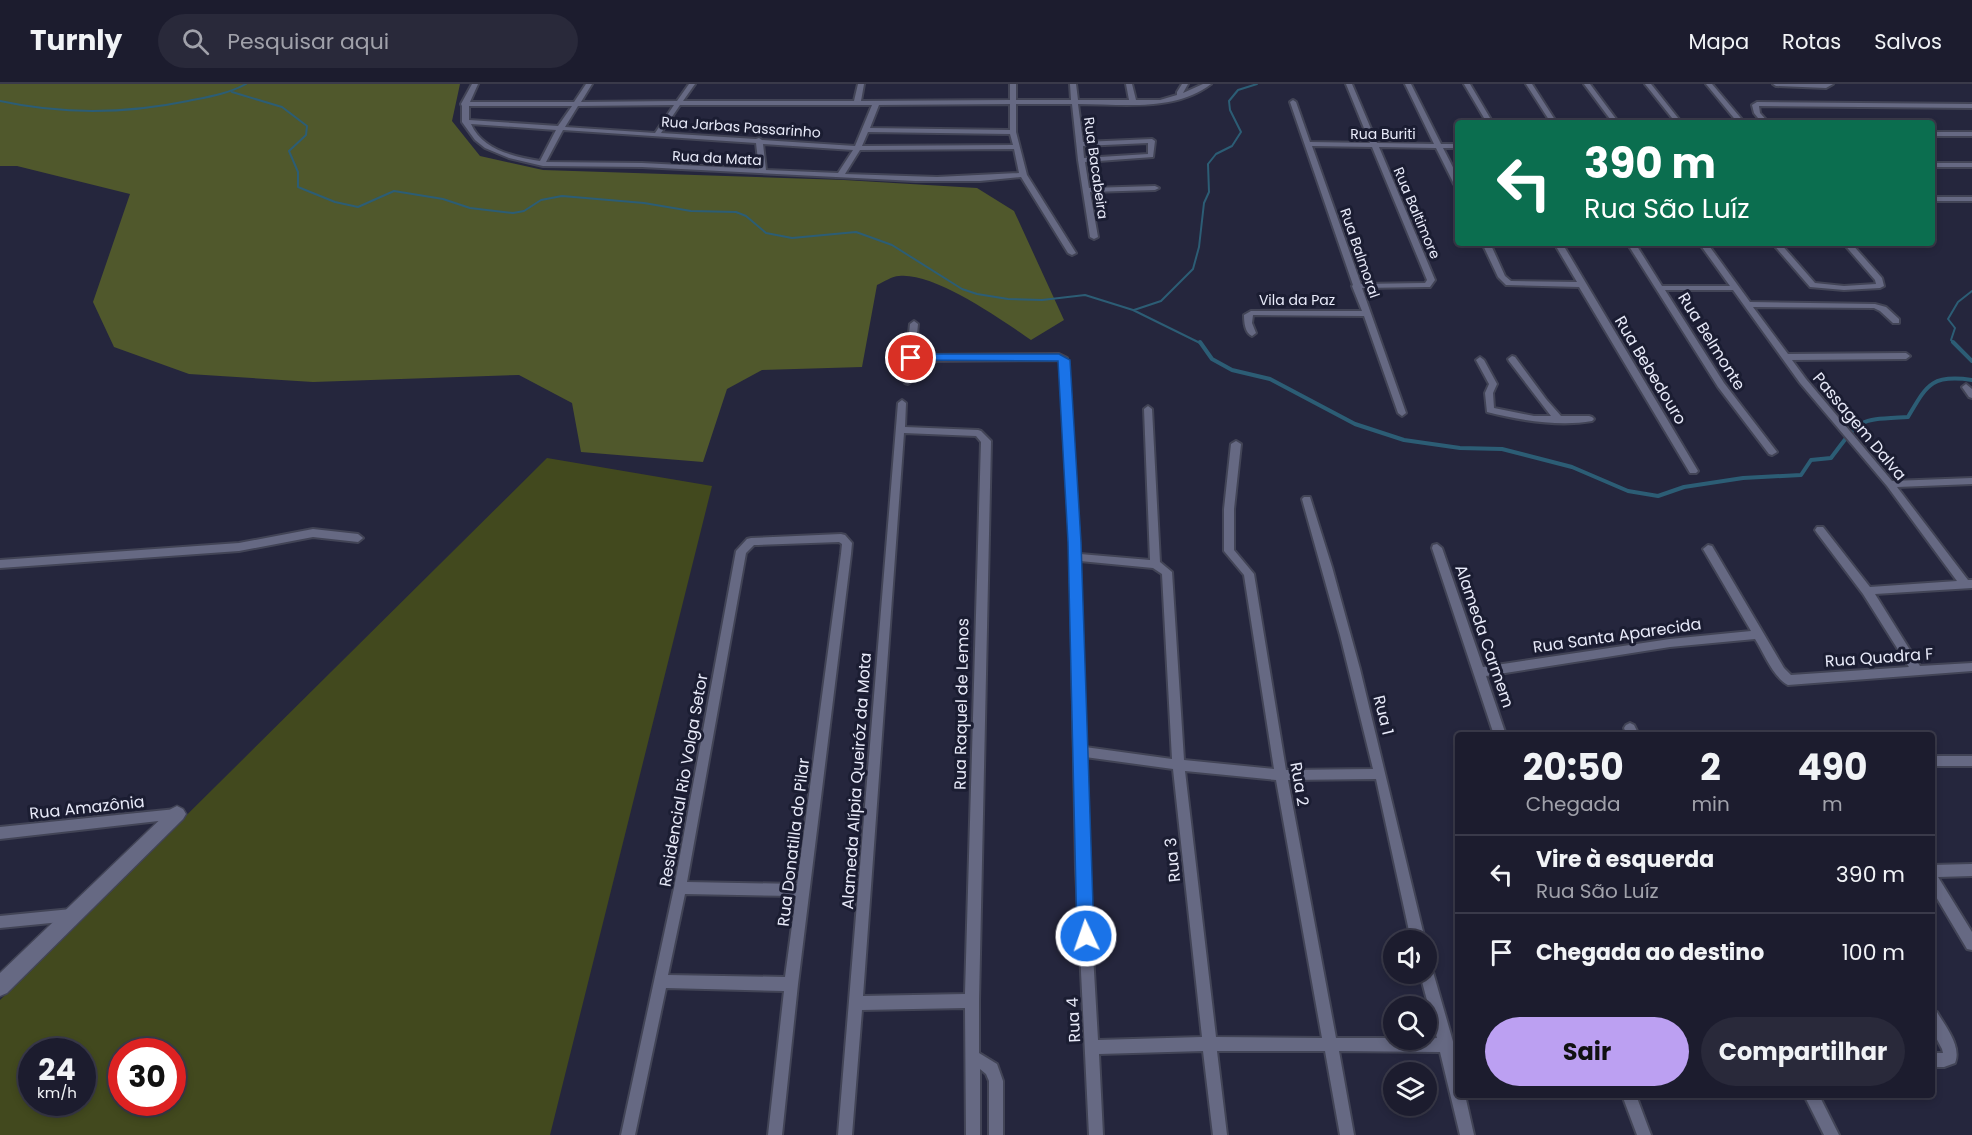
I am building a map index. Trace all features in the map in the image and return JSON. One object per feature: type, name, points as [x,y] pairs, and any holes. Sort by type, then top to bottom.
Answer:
[{"type":"street","points":[[465,122],[464,104],[467,94],[475,84]]},
{"type":"street","points":[[542,163],[561,127],[589,84]]},
{"type":"street","points":[[658,133],[692,84]]},
{"type":"street","points":[[857,104],[861,84]]},
{"type":"street","points":[[1013,84],[1013,132],[1023,175],[1072,253]]},
{"type":"street","name":"Rua Bacabeira","points":[[1073,84],[1094,237]]},
{"type":"street","points":[[1129,84],[1133,103]]},
{"type":"street","points":[[1178,98],[1185,84]]},
{"type":"street","points":[[464,104],[1133,103],[1168,101],[1208,84]]},
{"type":"street","name":"Rua Baltimore","points":[[1348,84],[1431,280],[1430,283],[1423,285],[1356,286]]},
{"type":"street","points":[[1408,84],[1455,178]]},
{"type":"street","points":[[1467,84],[1488,120]]},
{"type":"street","points":[[1528,84],[1552,120]]},
{"type":"street","points":[[1587,84],[1614,120]]},
{"type":"street","points":[[1648,84],[1677,120]]},
{"type":"street","points":[[1709,84],[1739,120]]},
{"type":"street","points":[[1776,84],[1826,86],[1830,84]]},
{"type":"street","name":"Rua Balmoral","points":[[1293,102],[1402,413]]},
{"type":"street","points":[[1763,120],[1757,113],[1755,105],[1770,103],[1972,106]]},
{"type":"street","points":[[840,176],[867,130],[876,104]]},
{"type":"street","name":"Rua Jarbas Passarinho","points":[[465,122],[858,148],[1015,147]]},
{"type":"street","name":"Rua da Mata","points":[[465,122],[479,139],[499,153],[542,163],[640,165],[937,180],[1023,175]]},
{"type":"street","points":[[867,130],[1013,132]]},
{"type":"street","points":[[1935,134],[1972,134]]},
{"type":"street","points":[[759,140],[763,172]]},
{"type":"street","points":[[1080,144],[1152,141],[1152,156],[1082,160]]},
{"type":"street","name":"Rua Buriti","points":[[1308,144],[1455,146]]},
{"type":"street","points":[[1935,165],[1972,165]]},
{"type":"street","points":[[1087,190],[1155,188]]},
{"type":"street","points":[[1935,199],[1972,199]]},
{"type":"street","points":[[1487,246],[1502,277],[1515,284],[1582,285]]},
{"type":"street","name":"Rua Bebedouro","points":[[1560,246],[1693,471]]},
{"type":"street","name":"Rua Belmonte","points":[[1633,246],[1721,385],[1772,452]]},
{"type":"street","name":"Passagem Dalva","points":[[1704,246],[1817,399],[1890,484],[1968,583]]},
{"type":"street","points":[[1778,246],[1810,284],[1819,287],[1873,288],[1880,286],[1879,280],[1850,246]]},
{"type":"street","points":[[1660,288],[1735,288]]},
{"type":"street","points":[[1748,304],[1875,306],[1883,309],[1896,321]]},
{"type":"street","name":"Vila da Paz","points":[[1252,333],[1248,323],[1248,315],[1251,314],[1366,314]]},
{"type":"street","points":[[908,381],[915,324]]},
{"type":"street","points":[[1785,357],[1906,356]]},
{"type":"street","name":"Rua 4","points":[[911,358],[1059,357],[1064,360],[1075,557],[1082,869],[1096,1135]]},
{"type":"street","points":[[1512,358],[1543,401],[1560,420]]},
{"type":"street","points":[[1480,360],[1492,384],[1489,406],[1493,411],[1534,419],[1589,419]]},
{"type":"street","points":[[1966,387],[1972,395]]},
{"type":"street","name":"Alameda Alípia Queiróz da Mota","points":[[845,1135],[902,403]]},
{"type":"street","points":[[1075,557],[1155,564],[1148,410]]},
{"type":"street","name":"Rua Raquel de Lemos","points":[[900,430],[978,433],[986,441],[972,1001],[973,1135]]},
{"type":"street","name":"Rua 2","points":[[1236,444],[1229,509],[1228,545],[1232,557],[1248,570],[1249,574],[1281,775],[1347,1135]]},
{"type":"street","points":[[1890,484],[1972,481]]},
{"type":"street","name":"Rua 1","points":[[1307,499],[1332,585],[1380,774],[1416,930]]},
{"type":"street","points":[[1820,530],[1867,591],[1918,672]]},
{"type":"street","points":[[0,564],[239,546],[313,532],[358,538]]},
{"type":"street","name":"Residencial Rio Volga Setor","points":[[628,1135],[680,888],[741,550],[751,542],[758,541],[837,538],[847,543],[846,554]]},
{"type":"street","name":"Alameda Carmem","points":[[1437,548],[1499,732]]},
{"type":"street","points":[[1708,549],[1758,634]]},
{"type":"street","name":"Rua Donatilla do Pilar","points":[[775,1135],[791,984],[846,554]]},
{"type":"street","name":"Rua 3","points":[[1155,564],[1167,572],[1169,580],[1178,765],[1220,1135]]},
{"type":"street","points":[[1867,591],[1968,583]]},
{"type":"street","name":"Rua Santa Aparecida","points":[[1480,672],[1670,643],[1758,634]]},
{"type":"street","name":"Rua Quadra F","points":[[1758,634],[1779,671],[1788,680],[1972,668]]},
{"type":"street","points":[[1080,751],[1178,765],[1281,775],[1380,774]]},
{"type":"street","points":[[1935,761],[1972,761]]},
{"type":"street","points":[[0,987],[177,814]]},
{"type":"street","name":"Rua Amazônia","points":[[0,833],[177,814]]},
{"type":"street","points":[[1935,871],[1972,870]]},
{"type":"street","points":[[1935,884],[1972,944]]},
{"type":"street","points":[[680,888],[803,890]]},
{"type":"street","points":[[0,922],[73,915]]},
{"type":"street","points":[[661,981],[791,984]]},
{"type":"street","points":[[1430,984],[1455,1081]]},
{"type":"street","points":[[856,1003],[972,1001]]},
{"type":"street","points":[[1935,1023],[1948,1047],[1950,1058],[1935,1060]]},
{"type":"street","points":[[1091,1047],[1209,1044],[1447,1045]]},
{"type":"street","points":[[974,1058],[992,1069],[996,1081],[996,1135]]},
{"type":"street","points":[[1459,1098],[1467,1135]]},
{"type":"street","points":[[1630,1098],[1644,1135]]},
{"type":"street","points":[[1813,1098],[1832,1135]]},
{"type":"green space","points":[[0,84],[460,84],[452,121],[480,156],[543,170],[844,180],[977,188],[1014,211],[1064,320],[1031,340],[986,310],[948,289],[914,277],[891,278],[877,285],[862,367],[762,370],[727,389],[703,462],[581,452],[572,403],[519,375],[313,382],[189,374],[114,347],[93,302],[130,194],[17,166],[0,166]]},
{"type":"green space","points":[[547,458],[712,486],[550,1135],[0,1135],[0,1000]]},
{"type":"waterway","points":[[0,101],[71,111],[118,110],[203,98],[225,93],[246,84]]},
{"type":"waterway","points":[[1134,310],[1161,301],[1193,269],[1199,247],[1204,203],[1209,192],[1208,164],[1216,154],[1232,146],[1241,132],[1230,110],[1229,101],[1238,90],[1257,84]]},
{"type":"waterway","points":[[232,92],[282,107],[307,126],[306,135],[289,151],[298,172],[298,187],[335,202],[358,207],[394,191],[443,199],[470,208],[513,213],[524,211],[541,200],[562,196],[644,203],[691,211],[736,212],[746,216],[766,233],[792,238],[856,232],[892,245],[962,289],[977,294],[1008,299],[1042,300],[1085,295],[1133,310],[1201,344]]},
{"type":"waterway","points":[[1972,291],[1958,302],[1948,319],[1955,328],[1951,340],[1972,361]]},
{"type":"waterway","points":[[1201,344],[1212,359],[1232,370],[1270,379],[1355,424],[1404,440],[1460,448],[1502,449],[1572,467],[1628,491],[1658,496],[1684,487],[1743,478],[1801,475],[1811,460],[1831,458],[1862,423],[1869,420],[1908,417],[1920,397],[1932,384],[1947,379],[1972,380]]},
{"type":"route","points":[[911,358],[1059,357],[1064,360],[1075,542],[1082,869],[1086,936]]}]
